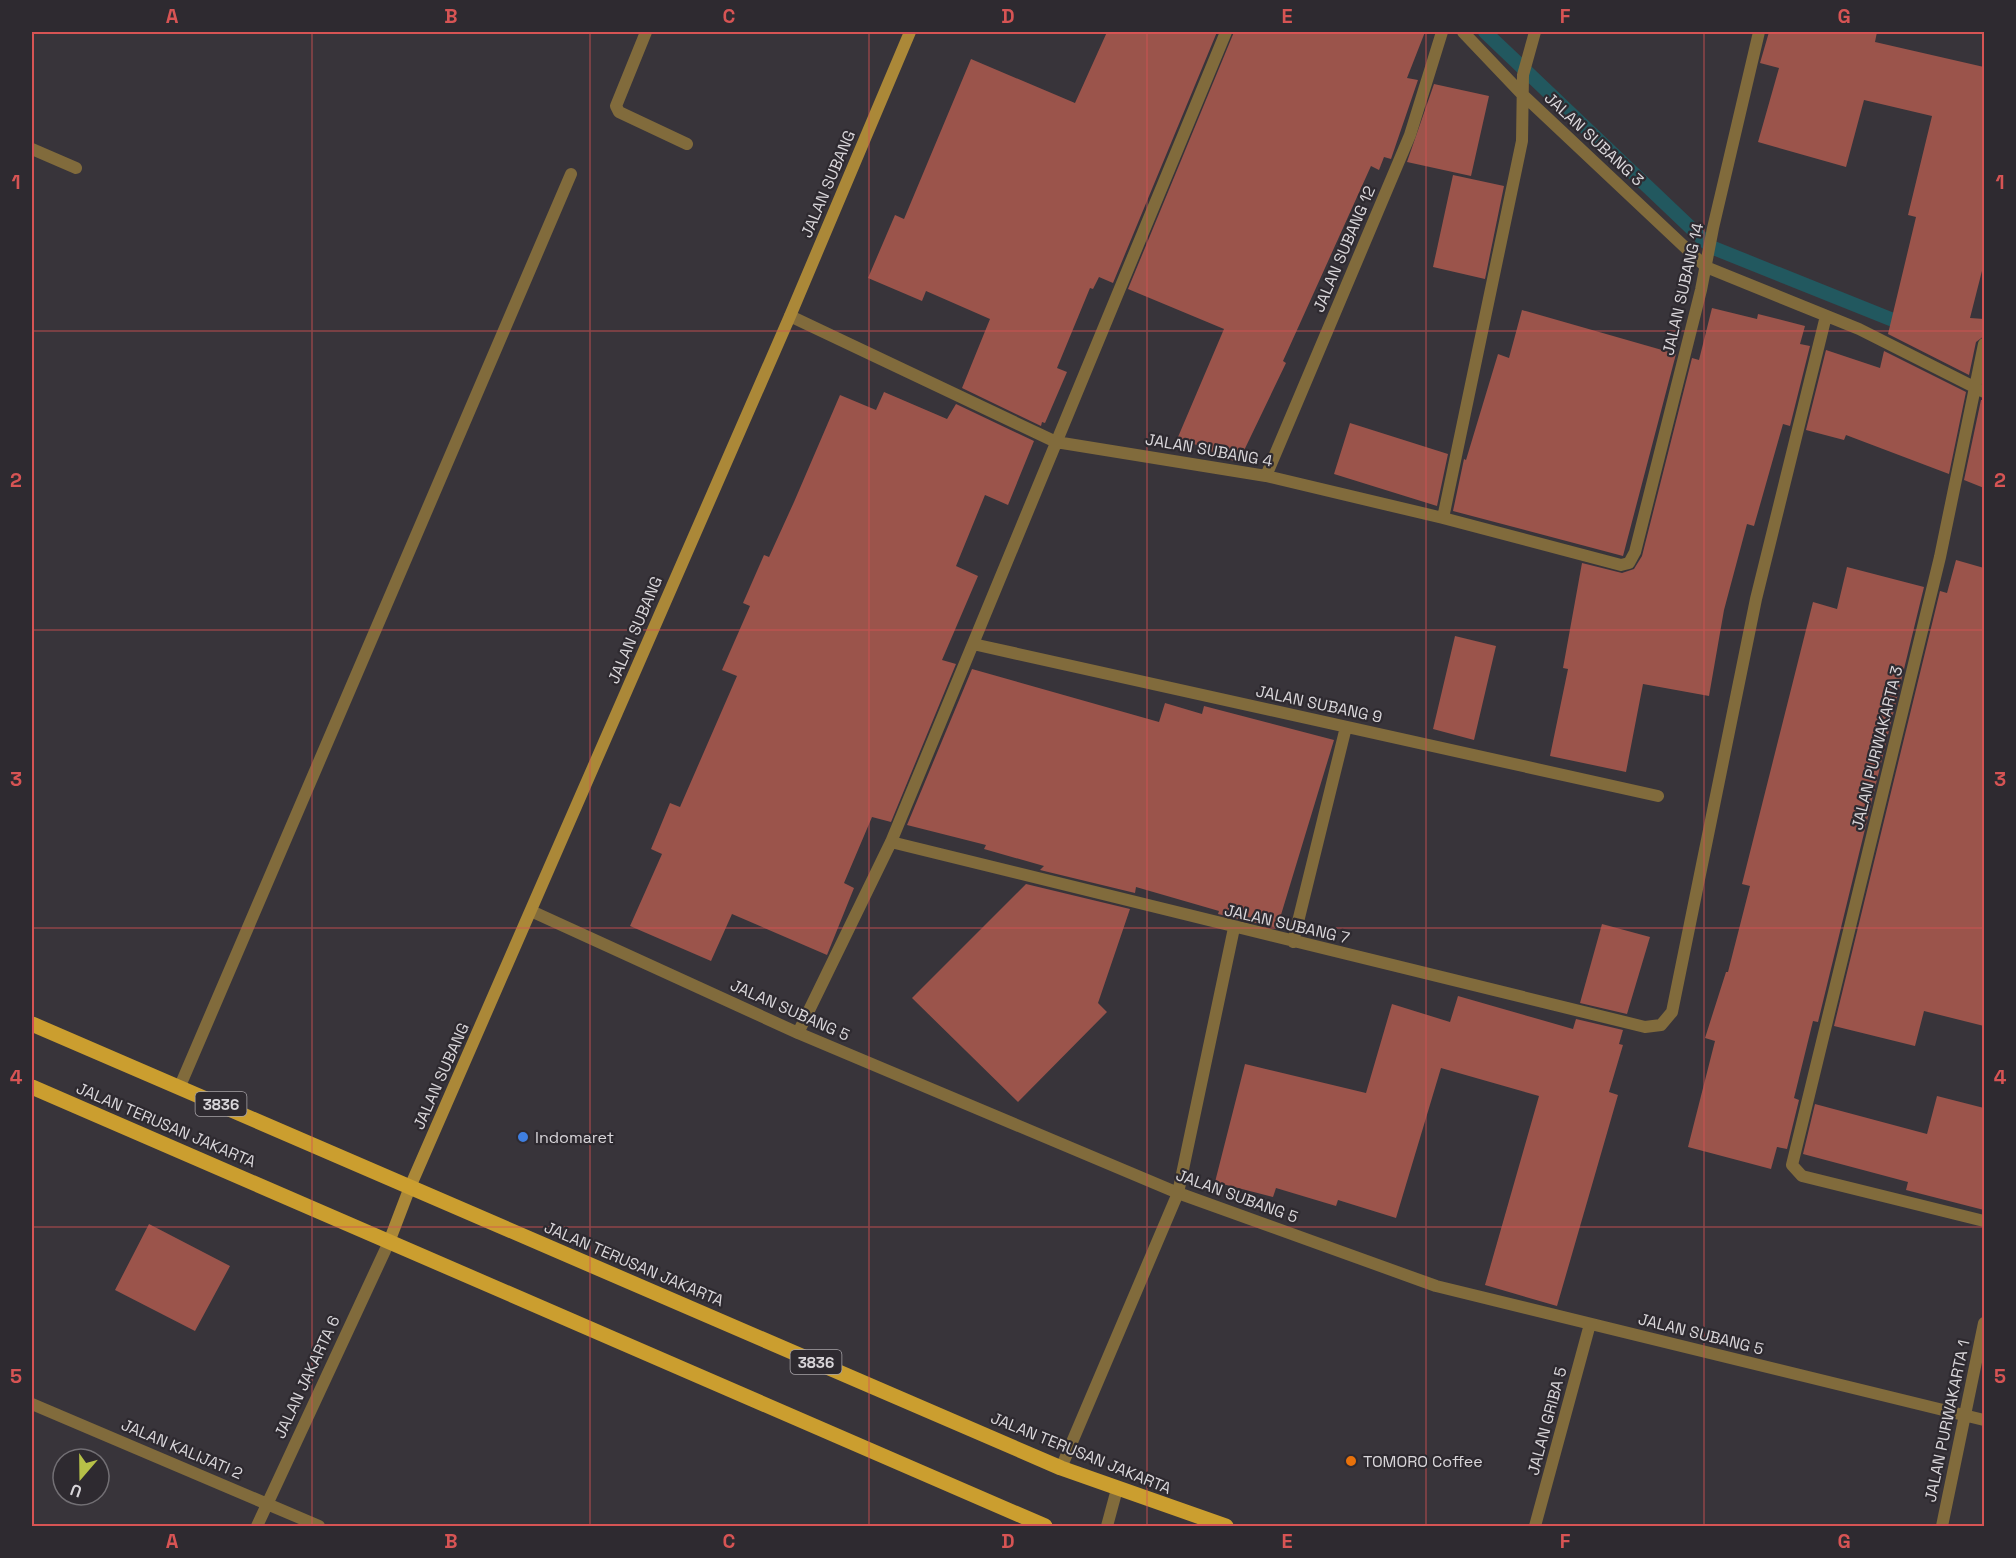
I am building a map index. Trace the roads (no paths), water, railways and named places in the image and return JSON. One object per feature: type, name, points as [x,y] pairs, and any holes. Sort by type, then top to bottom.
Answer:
[{"type":"main road","name":"JALAN TERUSAN JAKARTA","points":[[32,1024],[1061,1468],[1117,1490],[1226,1527]]},
{"type":"main road","name":"JALAN TERUSAN JAKARTA","points":[[32,1087],[1045,1527]]},
{"type":"street","points":[[646,32],[616,106],[620,112],[687,144]]},
{"type":"street","name":"JALAN SUBANG","points":[[389,1242],[410,1186],[790,316],[910,32]]},
{"type":"street","points":[[798,1033],[891,842],[1226,32]]},
{"type":"street","name":"JALAN SUBANG 12","points":[[1266,476],[1410,135],[1442,32]]},
{"type":"street","name":"JALAN SUBANG 3","points":[[1463,32],[1522,94],[1706,267]]},
{"type":"street","points":[[1443,518],[1522,141],[1523,75],[1535,32]]},
{"type":"street","name":"JALAN SUBANG 14","points":[[1635,552],[1706,267],[1708,249],[1759,32]]},
{"type":"street","points":[[32,149],[76,168]]},
{"type":"street","points":[[180,1086],[572,174]]},
{"type":"street","points":[[1706,267],[1859,329],[1979,389]]},
{"type":"street","name":"JALAN SUBANG 4","points":[[790,316],[1056,442],[1266,476],[1443,518],[1621,565],[1629,563],[1635,552]]},
{"type":"street","name":"JALAN SUBANG 7","points":[[891,842],[1644,1027],[1661,1025],[1672,1012],[1756,599],[1826,316]]},
{"type":"street","name":"JALAN PURWAKARTA 3","points":[[1984,345],[1979,367],[1979,389],[1940,557],[1794,1158],[1794,1170],[1802,1176],[1984,1221]]},
{"type":"street","name":"JALAN SUBANG 9","points":[[973,644],[1658,796]]},
{"type":"street","points":[[1293,942],[1346,727]]},
{"type":"street","name":"JALAN SUBANG 5","points":[[531,911],[798,1033],[1178,1193],[1436,1286],[1984,1420]]},
{"type":"street","points":[[1061,1468],[1178,1193],[1234,928]]},
{"type":"street","name":"JALAN JAKARTA 6","points":[[257,1527],[389,1242]]},
{"type":"street","name":"JALAN PURWAKARTA 1","points":[[1942,1527],[1984,1323]]},
{"type":"street","name":"JALAN GRIBA 5","points":[[1534,1527],[1590,1324]]},
{"type":"street","name":"JALAN KALIJATI 2","points":[[32,1404],[319,1527]]},
{"type":"street","points":[[1107,1527],[1117,1490]]},
{"type":"waterway","points":[[1485,32],[1711,247],[1908,326]]},
{"type":"place","name":"Indomaret","points":[[523,1137]]},
{"type":"place","name":"TOMORO Coffee","points":[[1351,1461]]}]
